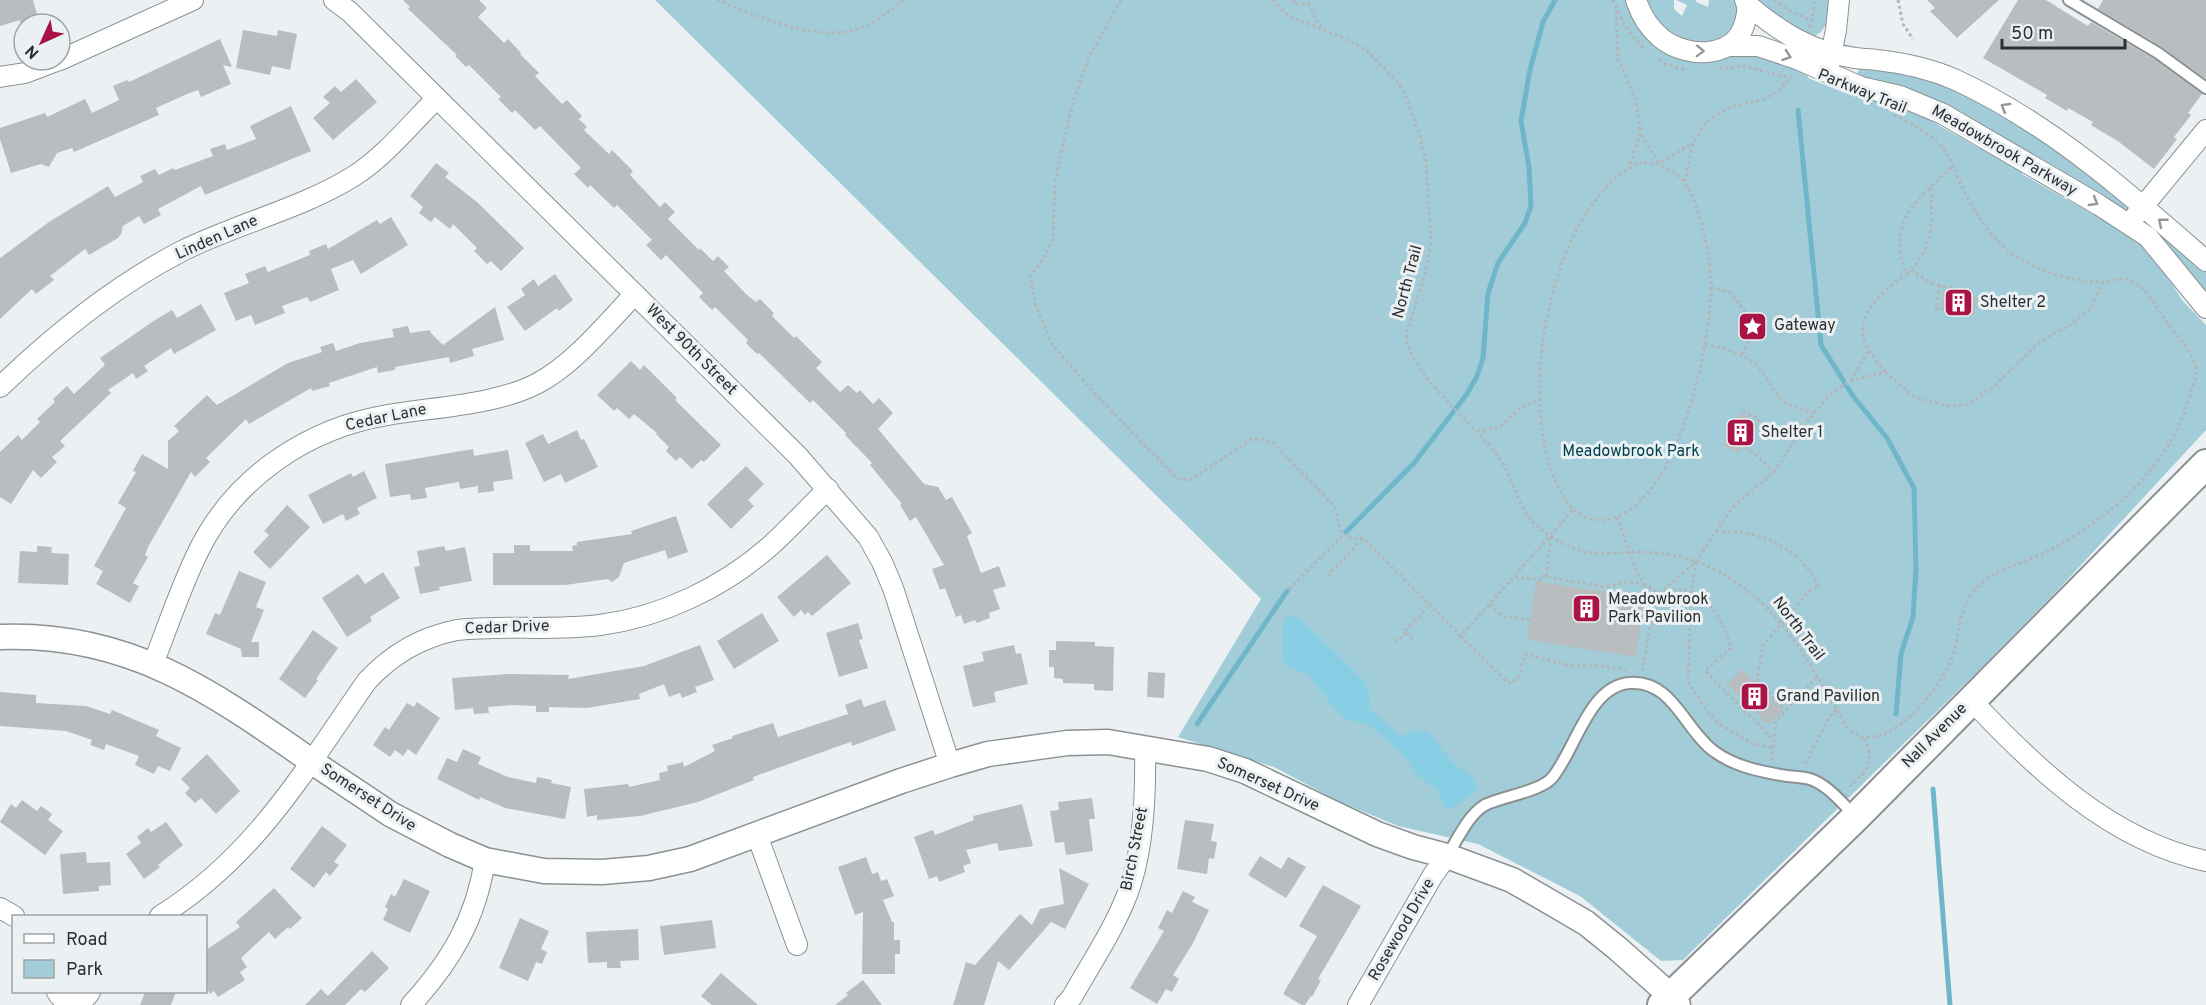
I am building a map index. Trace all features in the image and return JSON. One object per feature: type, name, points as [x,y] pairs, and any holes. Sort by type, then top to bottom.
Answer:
[{"type":"main road","name":"Nall Avenue","points":[[1670,1002],[2206,464]]},
{"type":"street","name":"West 90th Street","points":[[334,0],[350,12],[798,456],[868,537],[893,588],[950,765]]},
{"type":"street","name":"Meadowbrook Parkway","points":[[1636,0],[1649,27],[1676,48],[1695,52],[1714,51],[1730,46],[1758,46],[1797,59],[1861,87],[1900,96],[1943,114],[2148,237],[2206,308]]},
{"type":"street","points":[[1827,73],[1839,0]]},
{"type":"street","points":[[72,54],[180,2]]},
{"type":"street","name":"Meadowbrook Parkway","points":[[1730,46],[1744,29],[1746,2]]},
{"type":"street","name":"Meadowbrook Parkway","points":[[1746,2],[1780,31],[1803,44],[1855,58],[1916,66],[1957,81],[2058,140],[2085,159],[2206,261]]},
{"type":"street","points":[[0,77],[29,72]]},
{"type":"street","name":"Linden Lane","points":[[0,387],[75,319],[134,278],[183,251],[324,193],[356,174],[437,98]]},
{"type":"street","points":[[2129,225],[2206,130]]},
{"type":"street","name":"Cedar Lane","points":[[153,664],[199,550],[217,520],[242,489],[272,463],[311,440],[343,426],[384,415],[509,395],[538,383],[564,366],[634,294]]},
{"type":"street","name":"Cedar Drive","points":[[162,915],[185,901],[236,857],[264,826],[367,681],[386,662],[412,644],[457,630],[600,625],[633,618],[676,604],[714,586],[746,565],[828,489]]},
{"type":"street","name":"Somerset Drive","points":[[0,637],[64,639],[97,645],[153,664],[203,688],[399,819],[485,860],[544,871],[602,872],[649,868],[690,859],[901,781],[988,754],[1067,742],[1108,742],[1208,759],[1245,771],[1377,834],[1413,847],[1447,855],[1512,880],[1586,923],[1617,948],[1670,1002]]},
{"type":"street","points":[[1971,700],[2055,783],[2083,805],[2123,830],[2160,847],[2206,861]]},
{"type":"street","name":"Birch Street","points":[[1065,1005],[1115,924],[1128,892],[1142,824],[1146,785],[1145,748]]},
{"type":"street","points":[[757,835],[797,945]]},
{"type":"street","name":"Rosewood Drive","points":[[1358,1005],[1447,855]]},
{"type":"street","points":[[411,1005],[436,977],[454,950],[476,904],[485,860]]},
{"type":"street","points":[[57,993],[59,997],[69,1004],[79,1004],[87,999],[90,993]]},
{"type":"lane","points":[[2069,0],[2158,53],[2206,88]]},
{"type":"lane","points":[[1447,855],[1478,811],[1487,804],[1506,799],[1550,780],[1591,711],[1611,687],[1629,683],[1640,683],[1659,690],[1671,700],[1700,739],[1715,752],[1757,771],[1810,779],[1826,787],[1856,817]]},
{"type":"path","points":[[717,0],[776,22],[816,31],[849,32],[863,28],[903,0]]},
{"type":"path","points":[[1121,0],[1088,60],[1070,117],[1055,183],[1053,238],[1046,257],[1030,276],[1036,307],[1052,344],[1094,393],[1178,479],[1190,480],[1254,438],[1272,442],[1335,507],[1340,530],[1348,538],[1364,538],[1507,682],[1512,683],[1519,676],[1525,654],[1565,665],[1602,666],[1642,671],[1652,615],[1660,594],[1696,561]]},
{"type":"path","name":"North Trail","points":[[1273,0],[1290,17],[1340,36],[1365,49],[1396,80],[1406,98],[1420,136],[1425,162],[1431,243],[1425,274],[1406,335],[1411,354],[1421,370],[1500,458],[1529,517],[1551,536],[1582,551],[1667,554],[1704,563],[1747,589],[1762,601],[1782,624],[1801,649],[1852,732],[1863,737]]},
{"type":"path","points":[[1293,0],[1294,4],[1308,4],[1323,30]]},
{"type":"path","points":[[1613,0],[1632,36],[1649,52]]},
{"type":"path","points":[[1774,0],[1788,10],[1813,21],[1815,0]]},
{"type":"path","points":[[1898,0],[1903,24],[1912,39]]},
{"type":"path","points":[[1616,7],[1618,59],[1635,98],[1640,134],[1659,163]]},
{"type":"path","points":[[1657,58],[1678,69],[1689,70]]},
{"type":"path","name":"Parkway Trail","points":[[1710,70],[1743,66],[1795,79]]},
{"type":"path","points":[[1685,183],[1693,142],[1706,122],[1730,107],[1764,99],[1779,90],[1789,77]]},
{"type":"path","name":"Parkway Trail","points":[[1887,112],[1920,129],[1942,146],[1954,165],[1970,202],[1994,237],[2008,251],[2040,269],[2103,282]]},
{"type":"path","points":[[1629,168],[1640,134]]},
{"type":"path","points":[[1659,163],[1693,142]]},
{"type":"path","points":[[1644,162],[1659,163],[1670,168],[1685,183],[1693,198],[1704,231],[1711,287],[1705,344],[1697,381],[1671,457],[1643,496],[1617,517],[1606,520],[1589,519],[1574,509],[1559,488],[1544,444],[1540,400],[1541,361],[1546,321],[1566,253],[1576,228],[1588,209],[1609,184],[1629,168],[1644,162]]},
{"type":"path","points":[[1907,274],[1898,244],[1905,217],[1954,165]]},
{"type":"path","points":[[1849,787],[1866,770],[1870,762],[1870,751],[1863,737],[1882,735],[1899,726],[1931,690],[1950,663],[1957,640],[1959,619],[1975,590],[2001,571],[2049,550],[2105,516],[2159,461],[2184,417],[2196,373],[2192,354],[2145,291],[2126,279],[2103,282],[2090,309],[2070,325],[2041,341],[1992,388],[1969,404],[1950,406],[1913,396],[1885,372],[1869,350],[1864,336],[1867,315],[1878,295],[1907,274],[1925,251],[1930,237],[1931,187]]},
{"type":"path","points":[[1911,270],[1924,280],[1967,292]]},
{"type":"path","points":[[1940,285],[1935,308],[1954,312]]},
{"type":"path","points":[[1711,287],[1731,293],[1758,327],[1753,330],[1742,354]]},
{"type":"path","points":[[1705,344],[1742,354],[1760,368],[1782,401],[1815,413]]},
{"type":"path","points":[[1850,381],[1869,350]]},
{"type":"path","points":[[1773,748],[1753,744],[1720,725],[1705,708],[1688,682],[1691,593],[1696,561],[1732,507],[1774,472],[1806,423],[1829,396],[1850,381],[1885,372]]},
{"type":"path","points":[[1477,431],[1500,428],[1521,407],[1540,400]]},
{"type":"path","points":[[1743,411],[1759,419],[1746,446],[1774,472]]},
{"type":"path","points":[[1461,636],[1574,509]]},
{"type":"path","points":[[1617,517],[1637,573],[1646,586]]},
{"type":"path","points":[[1716,532],[1755,535],[1792,551],[1811,570],[1819,586],[1810,590],[1763,645],[1757,681],[1785,710]]},
{"type":"path","points":[[1289,589],[1344,534]]},
{"type":"path","points":[[1546,577],[1551,536]]},
{"type":"path","points":[[1331,576],[1329,574],[1364,538]]},
{"type":"path","points":[[1514,577],[1542,580],[1543,576],[1604,587],[1631,582],[1646,586],[1660,594],[1675,589],[1691,593],[1705,602],[1719,616],[1727,631],[1731,648],[1706,672],[1774,740]]},
{"type":"path","points":[[1490,604],[1502,616],[1530,620]]},
{"type":"path","points":[[1395,639],[1397,641],[1407,632],[1430,605]]},
{"type":"path","points":[[1407,632],[1413,639]]},
{"type":"path","points":[[1772,760],[1776,721],[1817,677]]},
{"type":"path","points":[[1805,764],[1827,721],[1836,709]]},
{"type":"green space","name":"Meadowbrook Park","points":[[655,0],[1625,0],[1641,29],[1723,57],[1758,53],[1806,70],[1808,78],[1853,96],[1898,106],[1919,114],[1979,148],[1984,147],[2021,169],[2022,174],[2094,215],[2102,213],[2139,241],[2161,266],[2182,300],[2206,325],[2206,430],[2056,592],[1683,960],[1661,961],[1580,896],[1478,844],[1398,826],[1338,801],[1274,767],[1178,737],[1261,599]]},
{"type":"green space","points":[[1644,0],[1674,0],[1674,9],[1682,16],[1687,5],[1676,0],[1696,0],[1708,7],[1709,0],[1735,0],[1741,21],[1726,37],[1716,41],[1697,43],[1687,41],[1669,33],[1662,27]]},
{"type":"green space","points":[[1755,0],[1831,0],[1824,29],[1808,38]]},
{"type":"green space","points":[[1860,67],[1939,79],[2053,143],[2128,204],[2128,211],[2124,212],[1860,78],[1857,74]]},
{"type":"green space","points":[[2159,231],[2206,269],[2206,295],[2155,233]]},
{"type":"shaded area","points":[[1289,616],[1297,617],[1305,623],[1366,683],[1369,691],[1369,708],[1400,736],[1414,731],[1427,733],[1453,762],[1470,775],[1478,788],[1451,809],[1444,807],[1437,790],[1416,774],[1401,753],[1369,725],[1346,719],[1336,710],[1308,674],[1287,666],[1282,660],[1282,635],[1284,620]]},
{"type":"building","points":[[0,0],[33,0],[36,12],[12,12],[12,22],[0,26]]},
{"type":"building","points":[[403,0],[479,0],[487,8],[478,17],[504,43],[508,39],[539,73],[535,76],[562,104],[567,100],[582,116],[579,119],[587,127],[584,130],[609,154],[612,150],[633,171],[630,175],[660,207],[665,202],[675,212],[668,219],[713,261],[718,256],[729,267],[724,271],[747,295],[756,302],[760,299],[774,313],[772,316],[822,362],[816,368],[840,392],[848,385],[857,393],[860,390],[873,404],[879,398],[893,413],[878,429],[924,484],[938,487],[946,500],[952,497],[972,533],[967,536],[981,573],[999,566],[1006,586],[993,590],[1000,609],[989,613],[990,618],[977,623],[975,620],[964,624],[961,615],[956,617],[945,588],[940,590],[932,569],[944,565],[916,517],[910,521],[900,505],[902,504],[870,465],[872,463],[845,435],[846,433],[813,400],[810,403],[759,353],[757,354],[746,343],[748,340],[715,307],[712,310],[699,297],[703,293],[666,255],[661,260],[646,245],[652,240],[617,205],[614,208],[590,185],[588,188],[574,174],[581,168],[540,126],[535,130],[515,110],[512,113],[498,99],[501,97],[469,65],[466,67],[455,56],[457,55],[408,9],[410,7]]},
{"type":"building","points":[[1927,0],[1999,0],[1957,38],[1930,11],[1935,8]]},
{"type":"building","points":[[2018,0],[2046,0],[2088,26],[2091,22],[2154,59],[2202,94],[2188,113],[2191,115],[2174,137],[2177,139],[2154,169],[2119,142],[2091,125],[2093,122],[2068,108],[2067,111],[2045,98],[2047,95],[1983,58]]},
{"type":"building","points":[[2103,0],[2206,0],[2206,79],[2162,47],[2098,9]]},
{"type":"building","points":[[243,30],[277,36],[278,30],[297,34],[290,70],[272,66],[270,75],[236,68]]},
{"type":"building","points":[[220,39],[232,67],[223,65],[231,84],[201,97],[198,90],[187,94],[156,108],[159,115],[74,152],[72,148],[57,153],[49,167],[41,164],[11,173],[0,139],[0,128],[45,113],[47,117],[85,99],[92,113],[119,100],[113,86],[127,80],[129,82]]},
{"type":"building","points":[[356,79],[377,102],[333,140],[313,118],[330,103],[323,97],[335,86],[341,92]]},
{"type":"building","points":[[291,106],[311,151],[205,195],[201,186],[158,209],[161,215],[144,224],[139,216],[123,226],[118,238],[89,255],[85,249],[50,276],[54,280],[36,294],[32,289],[0,319],[0,258],[49,222],[108,186],[115,197],[143,182],[140,176],[155,169],[159,175],[173,168],[175,170],[213,156],[210,149],[225,144],[227,150],[256,139],[250,126]]},
{"type":"building","points":[[436,163],[449,173],[445,177],[477,202],[524,248],[501,271],[491,261],[487,264],[474,251],[477,248],[453,224],[450,229],[435,217],[431,222],[419,213],[423,207],[410,196]]},
{"type":"building","points":[[391,217],[408,245],[361,274],[353,260],[331,269],[339,290],[310,302],[307,297],[282,306],[285,313],[255,325],[251,315],[236,321],[224,293],[249,283],[245,274],[265,266],[268,272],[310,255],[309,251],[326,244],[328,249],[377,220],[380,224]]},
{"type":"building","points":[[555,274],[573,300],[559,311],[557,308],[525,331],[507,307],[525,295],[521,289],[534,279],[538,286]]},
{"type":"building","name":"Shelter 2","points":[[1943,290],[1978,298],[1974,315],[1940,307]]},
{"type":"building","points":[[201,304],[216,330],[174,354],[171,348],[144,366],[148,371],[136,379],[133,373],[108,390],[111,393],[60,441],[65,446],[52,457],[57,462],[41,478],[33,470],[11,504],[0,497],[0,452],[18,435],[22,440],[40,422],[37,419],[55,402],[53,399],[67,386],[74,394],[105,365],[100,358],[155,320],[172,310],[177,318]]},
{"type":"building","points":[[495,307],[504,340],[472,349],[474,356],[450,363],[449,357],[395,367],[395,370],[378,373],[377,367],[329,383],[330,386],[312,391],[311,388],[249,424],[246,419],[206,458],[210,462],[195,477],[191,472],[148,547],[145,555],[148,557],[133,583],[139,586],[130,603],[96,584],[103,571],[94,566],[126,508],[118,503],[136,472],[133,471],[142,454],[168,469],[168,441],[179,431],[174,426],[207,395],[217,405],[288,363],[322,352],[320,347],[333,343],[336,351],[360,343],[394,337],[392,329],[408,326],[410,333],[430,330],[443,345]]},
{"type":"building","points":[[631,361],[640,370],[644,365],[677,398],[675,400],[721,445],[704,462],[701,460],[692,469],[680,457],[676,461],[666,451],[669,447],[657,433],[634,414],[629,419],[617,408],[614,411],[597,395]]},
{"type":"building","name":"Shelter 1","points":[[1740,413],[1756,421],[1739,453],[1723,445]]},
{"type":"building","points":[[577,430],[598,467],[565,483],[561,474],[544,482],[525,443],[543,434],[548,444]]},
{"type":"building","points":[[473,449],[474,456],[508,450],[513,479],[493,482],[494,491],[478,493],[478,486],[460,489],[459,482],[425,488],[427,498],[411,500],[410,494],[390,497],[385,464]]},
{"type":"building","points":[[746,466],[764,484],[748,500],[754,506],[731,529],[707,504]]},
{"type":"building","points":[[364,471],[377,498],[357,508],[360,514],[346,521],[343,514],[323,524],[308,495],[351,473],[353,477]]},
{"type":"building","points":[[287,505],[310,527],[270,569],[253,552],[269,535],[264,531]]},
{"type":"building","points":[[676,516],[688,552],[668,559],[665,550],[624,563],[619,577],[612,582],[608,579],[565,585],[493,585],[493,553],[514,553],[514,545],[530,545],[530,551],[573,551],[572,546],[577,545],[577,542],[632,534],[631,531]]},
{"type":"building","points":[[37,546],[52,547],[51,553],[69,554],[68,585],[18,583],[20,551],[37,552]]},
{"type":"building","points":[[444,546],[446,551],[465,547],[472,581],[439,587],[440,590],[420,594],[414,567],[420,566],[417,551]]},
{"type":"building","points":[[827,555],[851,583],[812,616],[808,612],[805,615],[801,610],[794,617],[777,597]]},
{"type":"building","points":[[239,571],[266,582],[256,607],[264,610],[251,642],[259,642],[259,657],[242,657],[241,649],[206,634],[215,613],[220,615]]},
{"type":"building","points":[[383,572],[400,598],[370,617],[372,621],[347,637],[322,598],[358,574],[365,584]]},
{"type":"building","name":"Meadowbrook Park Pavilion","points":[[1536,581],[1645,598],[1636,657],[1527,640]]},
{"type":"building","points":[[762,613],[779,641],[734,669],[717,641]]},
{"type":"building","points":[[858,623],[863,639],[859,640],[868,668],[839,677],[826,633]]},
{"type":"building","points":[[313,630],[338,648],[305,698],[279,679]]},
{"type":"building","points":[[1056,641],[1095,642],[1095,646],[1114,647],[1113,691],[1094,690],[1094,684],[1063,683],[1063,679],[1054,678],[1054,667],[1049,667],[1049,650],[1056,650]]},
{"type":"building","points":[[700,645],[714,680],[695,687],[697,692],[682,698],[680,693],[669,697],[664,684],[639,694],[640,699],[587,708],[549,707],[549,712],[536,712],[536,706],[512,705],[488,707],[489,713],[474,714],[473,708],[455,710],[452,678],[509,674],[569,675],[568,679],[644,666]]},
{"type":"building","points":[[1014,645],[1016,654],[1021,653],[1028,684],[994,692],[996,702],[973,707],[963,666],[984,661],[982,652]]},
{"type":"building","name":"Grand Pavilion","points":[[1742,669],[1783,710],[1768,725],[1727,684]]},
{"type":"building","points":[[1148,672],[1165,673],[1164,698],[1147,697]]},
{"type":"building","points":[[0,692],[36,695],[36,703],[86,706],[110,714],[112,710],[159,730],[156,736],[181,748],[170,771],[158,766],[154,774],[135,765],[139,756],[106,744],[104,750],[90,745],[92,740],[66,731],[0,726]]},
{"type":"building","points":[[861,699],[864,707],[885,700],[896,730],[852,746],[851,742],[753,777],[754,780],[698,802],[640,816],[597,820],[597,815],[587,817],[584,789],[628,784],[629,787],[660,780],[659,773],[668,771],[667,766],[683,762],[684,767],[715,751],[712,745],[733,738],[732,736],[773,723],[778,737],[848,714],[845,705]]},
{"type":"building","points":[[417,702],[440,718],[416,755],[408,749],[403,756],[395,750],[390,757],[373,745],[385,727],[389,730],[407,703],[414,707]]},
{"type":"building","points":[[463,749],[481,757],[478,764],[508,777],[536,783],[537,777],[552,780],[551,783],[571,787],[565,819],[505,808],[480,797],[479,800],[437,779],[447,758],[457,762]]},
{"type":"building","points":[[207,754],[240,791],[216,814],[201,798],[195,803],[185,793],[190,788],[181,779]]},
{"type":"building","points":[[1092,798],[1095,819],[1089,819],[1093,851],[1066,855],[1064,842],[1055,843],[1050,811],[1059,810],[1058,802]]},
{"type":"building","points":[[22,800],[37,811],[41,806],[52,814],[48,820],[63,831],[45,855],[0,822],[11,804],[16,808]]},
{"type":"building","points":[[1022,804],[1033,846],[999,851],[997,843],[966,850],[971,863],[963,866],[965,872],[939,882],[937,876],[929,879],[914,837],[933,830],[935,835],[974,820],[973,816]]},
{"type":"building","points":[[1185,820],[1214,824],[1211,841],[1217,842],[1214,859],[1209,858],[1207,874],[1177,869]]},
{"type":"building","points":[[166,822],[183,845],[144,879],[126,854],[141,843],[137,837],[148,828],[151,832]]},
{"type":"building","points":[[322,826],[347,845],[334,862],[339,865],[330,876],[326,872],[314,888],[290,869]]},
{"type":"building","points":[[86,852],[87,863],[110,862],[111,885],[99,886],[99,891],[63,894],[60,854]]},
{"type":"building","points":[[1260,856],[1281,869],[1288,857],[1306,867],[1286,898],[1248,875]]},
{"type":"building","points":[[866,857],[872,874],[878,872],[881,881],[887,879],[894,896],[883,900],[894,922],[894,940],[900,940],[900,954],[895,954],[895,974],[862,974],[863,912],[855,915],[838,867]]},
{"type":"building","points":[[1059,868],[1089,884],[1065,929],[1051,922],[1009,970],[998,961],[984,1005],[953,1005],[966,962],[975,965],[1020,914],[1032,925],[1040,909],[1064,904]]},
{"type":"building","points":[[404,879],[430,891],[410,933],[383,920],[388,909],[385,907],[391,894],[395,897]]},
{"type":"building","points":[[1323,885],[1361,906],[1318,979],[1321,980],[1312,997],[1305,1005],[1302,1005],[1283,994],[1317,936],[1299,926]]},
{"type":"building","points":[[274,888],[302,918],[275,939],[269,932],[241,958],[247,967],[240,972],[245,980],[218,997],[214,991],[210,994],[207,989],[207,949],[240,927],[236,922]]},
{"type":"building","points":[[1183,891],[1195,897],[1192,902],[1209,910],[1192,945],[1173,975],[1179,979],[1172,992],[1166,989],[1157,1004],[1130,988],[1164,931],[1158,928],[1167,910],[1172,913]]},
{"type":"building","points":[[520,918],[549,931],[541,949],[547,952],[542,964],[536,962],[528,981],[499,968]]},
{"type":"building","points":[[712,920],[716,948],[664,955],[660,926]]},
{"type":"building","points":[[638,929],[639,960],[620,961],[621,968],[607,968],[607,962],[588,963],[586,932]]},
{"type":"building","points":[[372,951],[389,968],[365,992],[361,989],[345,1005],[305,1005],[321,989],[328,996]]},
{"type":"building","points":[[721,973],[758,1005],[712,1005],[701,996]]},
{"type":"building","points":[[863,980],[882,1005],[835,1005],[848,995],[846,993]]},
{"type":"building","points":[[145,993],[176,993],[171,1005],[140,1005]]},
{"type":"waterway","points":[[1346,532],[1414,463],[1467,394],[1477,376],[1483,358],[1488,293],[1498,263],[1525,223],[1531,206],[1529,167],[1521,121],[1530,70],[1543,22],[1555,0]]},
{"type":"waterway","points":[[1798,110],[1821,345],[1853,396],[1887,438],[1914,488],[1916,569],[1913,617],[1901,654],[1896,714]]},
{"type":"waterway","points":[[1197,724],[1287,591]]},
{"type":"waterway","points":[[1933,789],[1950,1005]]},
{"type":"place","name":"Shelter 2","points":[[1959,303]]},
{"type":"place","name":"Gateway","points":[[1753,326]]},
{"type":"place","name":"Shelter 1","points":[[1740,433]]},
{"type":"place","name":"Meadowbrook Park Pavilion","points":[[1587,609]]},
{"type":"place","name":"Grand Pavilion","points":[[1755,697]]}]
